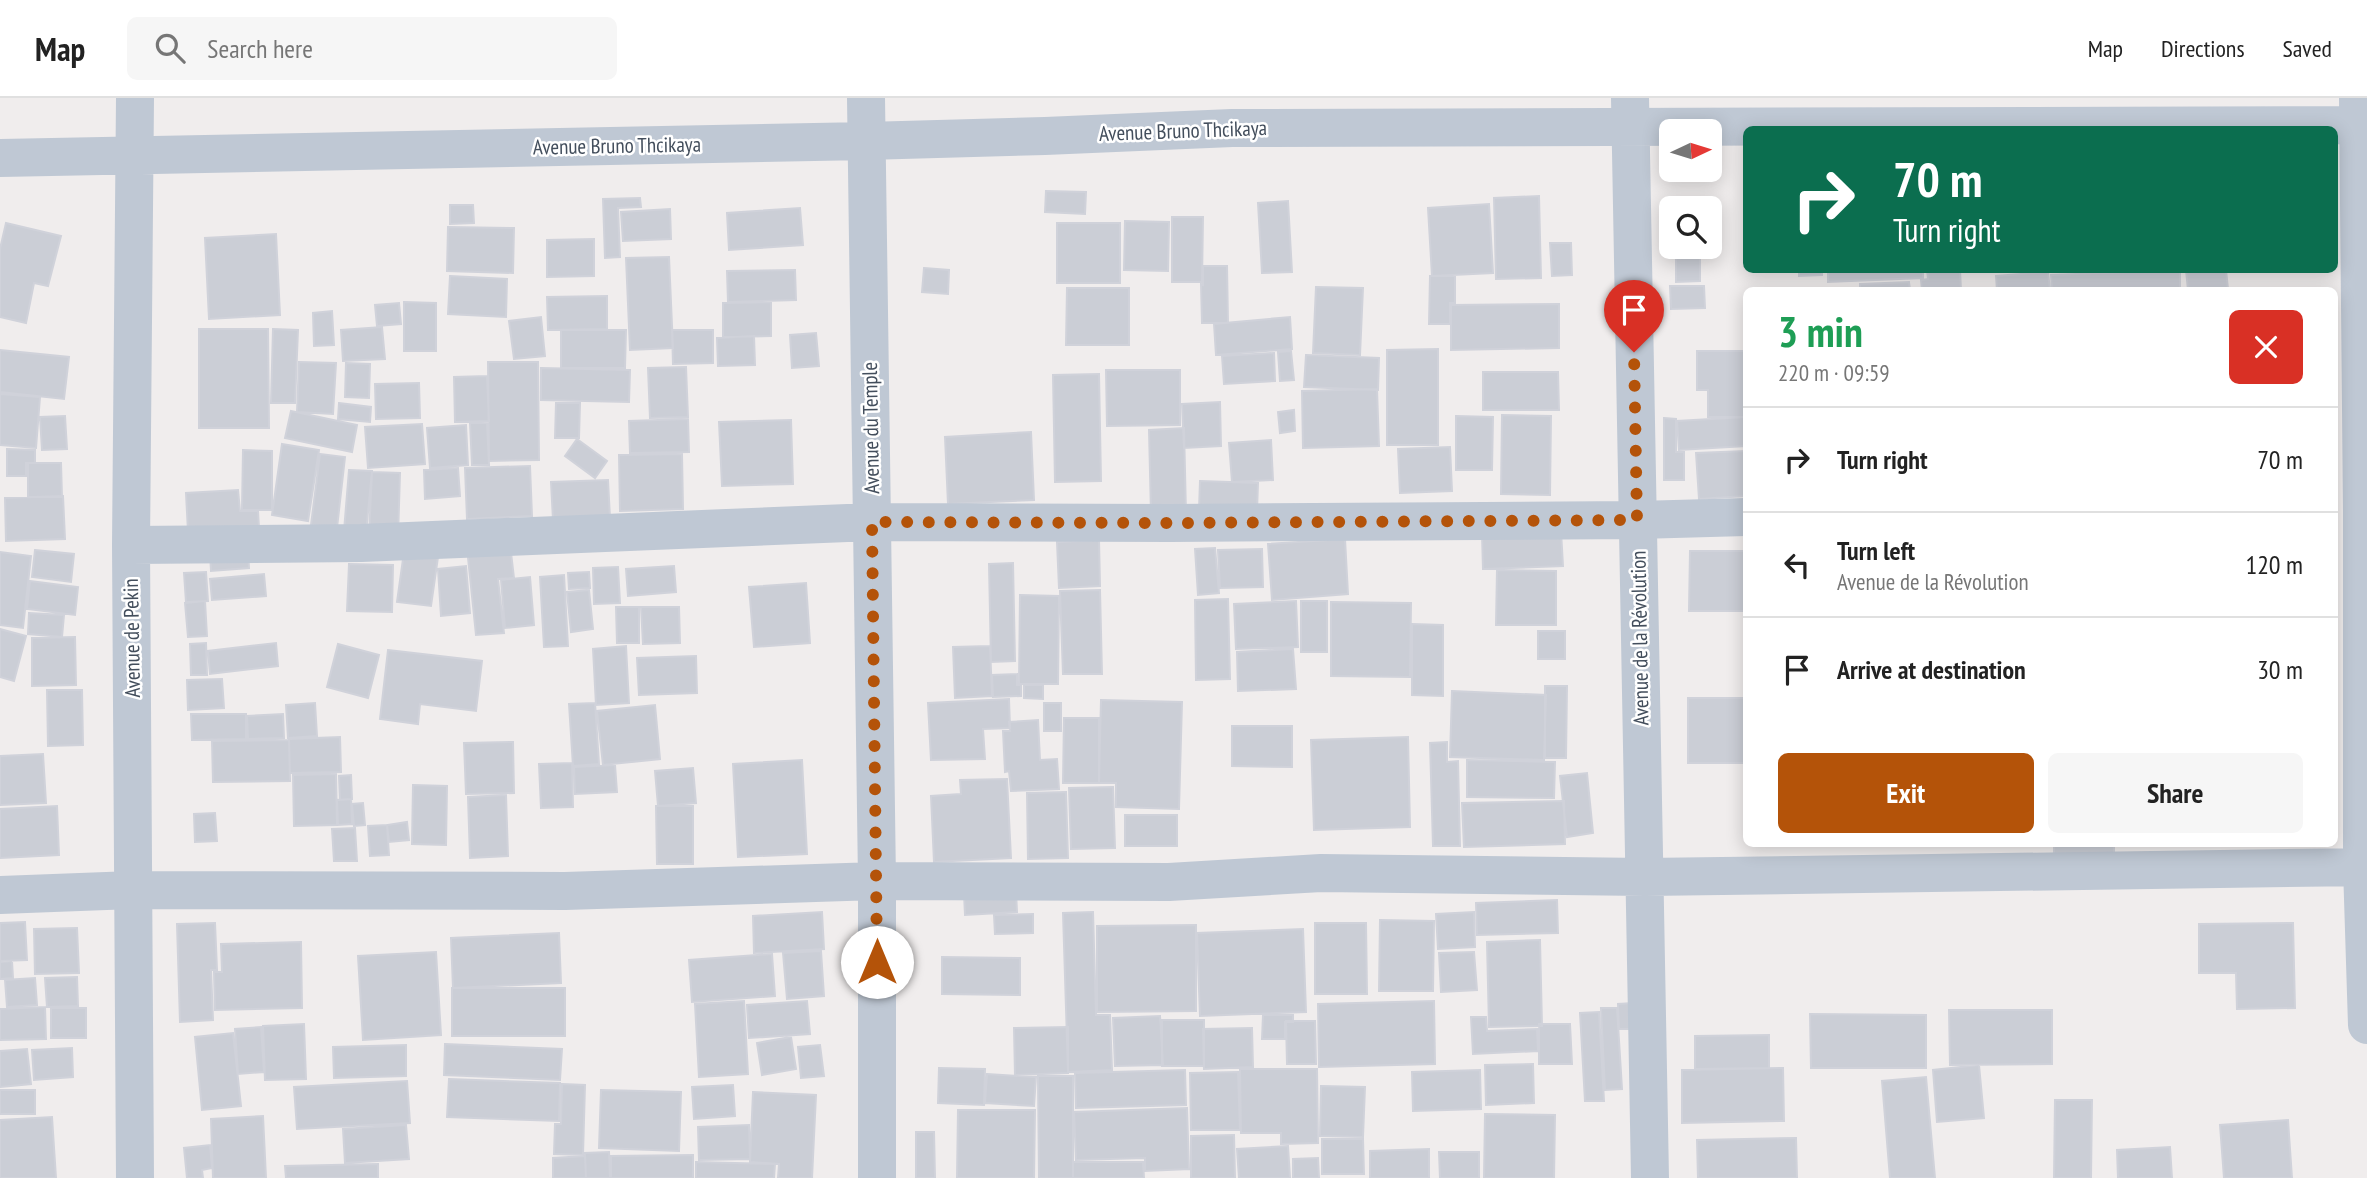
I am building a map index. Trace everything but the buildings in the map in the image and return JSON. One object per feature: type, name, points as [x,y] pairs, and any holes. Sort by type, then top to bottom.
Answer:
[{"type":"street","name":"Avenue de Pekin","points":[[135,98],[131,545],[135,1178]]},
{"type":"street","name":"Avenue du Temple","points":[[866,98],[877,881],[877,1178]]},
{"type":"street","name":"Avenue Bruno Thcikaya","points":[[0,158],[866,141],[1630,113],[2361,116]]},
{"type":"street","name":"Avenue de la Révolution","points":[[1630,113],[1650,1178]]},
{"type":"street","points":[[2361,116],[2355,511],[2367,1025]]},
{"type":"street","points":[[131,545],[361,543],[872,522],[1184,523],[1743,517]]},
{"type":"street","points":[[0,895],[133,890],[565,891],[877,881],[1169,883],[1321,873],[1645,877],[2364,867]]},
{"type":"route","points":[[877,962],[872,522],[1637,520],[1634,352]]}]
